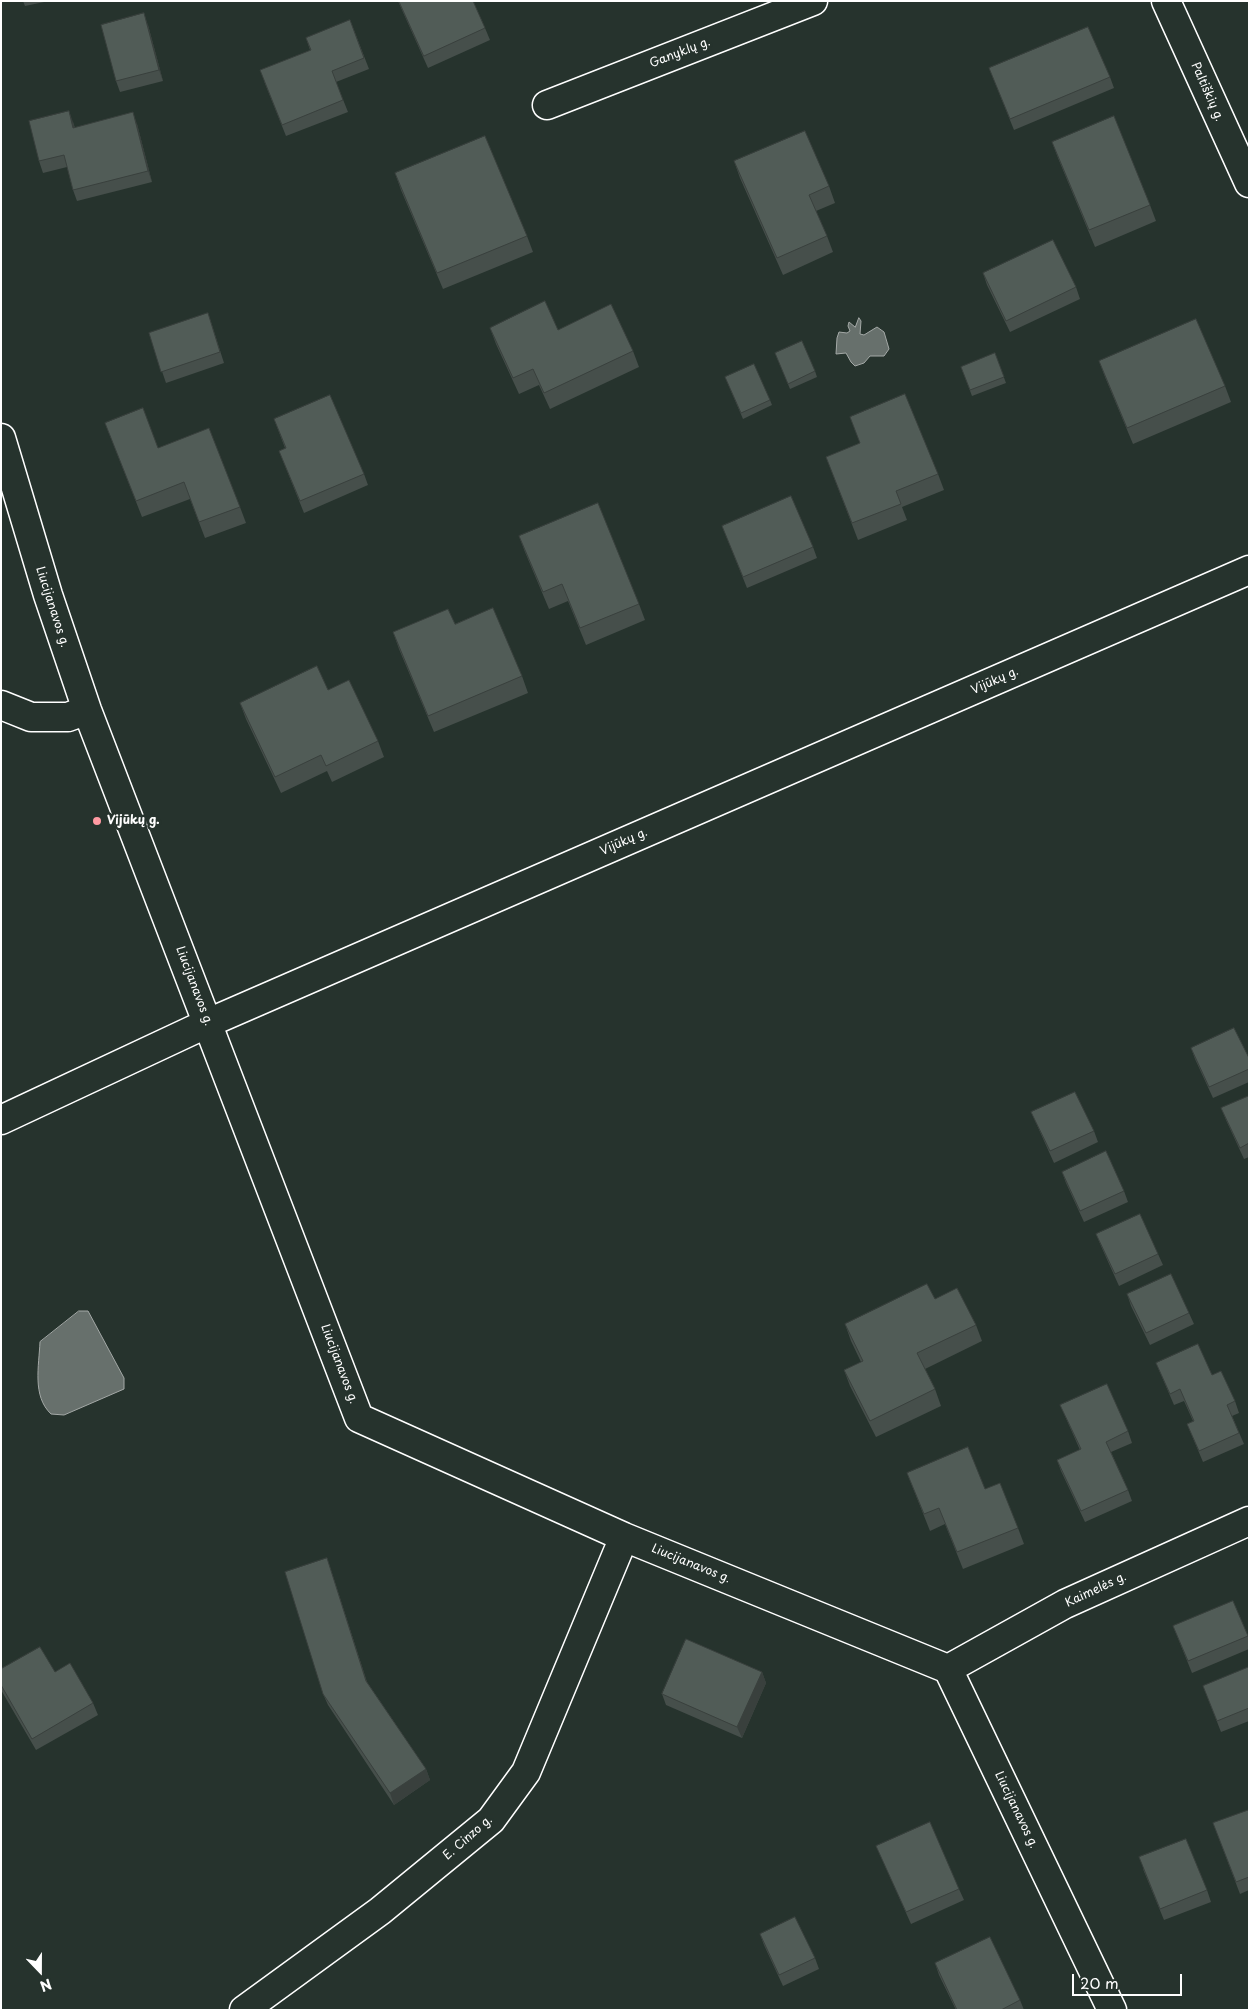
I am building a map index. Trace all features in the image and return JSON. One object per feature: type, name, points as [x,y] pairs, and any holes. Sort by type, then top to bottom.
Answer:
[{"type":"street","name":"Ganyklų g.","points":[[547,105],[813,1]]},
{"type":"street","name":"Paltiškių g.","points":[[1166,1],[1249,183]]},
{"type":"street","name":"Liucijanavos g.","points":[[1,438],[48,595],[87,710],[360,1418],[624,1537],[948,1669],[1112,2010]]},
{"type":"street","name":"Vijūkų g.","points":[[1,1120],[208,1023],[1249,570]]},
{"type":"street","points":[[1,705],[31,717],[68,717],[87,710]]},
{"type":"street","name":"Kaimelės g.","points":[[948,1669],[1065,1604],[1249,1521]]},
{"type":"street","name":"E. Cinzo g.","points":[[244,2010],[380,1911],[491,1820],[526,1772],[624,1537]]},
{"type":"shaded area","points":[[859,318],[861,321],[860,334],[864,335],[877,327],[884,332],[889,349],[884,356],[870,356],[864,363],[855,366],[846,353],[836,354],[837,338],[839,332],[847,333],[850,331],[849,322],[855,327]]},
{"type":"shaded area","points":[[79,1311],[88,1311],[124,1378],[124,1389],[64,1415],[51,1414],[41,1399],[39,1390],[40,1342]]},
{"type":"building","points":[[399,1],[473,1],[485,28],[424,56]]},
{"type":"building","points":[[144,13],[159,70],[116,81],[101,25]]},
{"type":"building","points":[[350,20],[364,58],[332,71],[343,100],[282,125],[260,70],[311,50],[306,38]]},
{"type":"building","points":[[1088,27],[1110,77],[1010,119],[989,68]]},
{"type":"building","points":[[69,111],[73,128],[133,112],[148,171],[73,190],[64,155],[39,161],[29,121]]},
{"type":"building","points":[[1114,116],[1150,205],[1089,230],[1052,142]]},
{"type":"building","points":[[805,131],[829,186],[809,195],[827,236],[777,258],[734,161]]},
{"type":"building","points":[[485,136],[527,236],[437,273],[395,173]]},
{"type":"building","points":[[1053,240],[1076,287],[1006,321],[983,273]]},
{"type":"building","points":[[545,301],[558,330],[611,304],[633,351],[544,393],[533,369],[513,378],[490,328]]},
{"type":"building","points":[[208,313],[220,352],[161,372],[149,333]]},
{"type":"building","points":[[1196,319],[1225,386],[1127,428],[1099,361]]},
{"type":"building","points":[[802,341],[815,371],[788,384],[775,353]]},
{"type":"building","points":[[995,353],[1004,377],[970,390],[961,367]]},
{"type":"building","points":[[754,364],[770,400],[741,413],[725,377]]},
{"type":"building","points":[[905,394],[938,474],[896,491],[901,504],[852,523],[826,457],[860,443],[850,417]]},
{"type":"building","points":[[330,395],[364,474],[300,501],[279,451],[286,448],[274,419]]},
{"type":"building","points":[[143,408],[158,448],[209,428],[240,507],[199,522],[184,482],[136,501],[105,423]]},
{"type":"building","points":[[791,496],[813,547],[743,577],[722,526]]},
{"type":"building","points":[[598,503],[639,604],[580,628],[562,584],[543,592],[519,536]]},
{"type":"building","points":[[493,608],[522,676],[428,716],[393,632],[448,609],[455,624]]},
{"type":"building","points":[[317,666],[328,690],[349,680],[378,741],[326,766],[321,755],[275,777],[240,703]]},
{"type":"building","points":[[1234,1028],[1249,1058],[1249,1069],[1209,1087],[1191,1048]]},
{"type":"building","points":[[1075,1092],[1094,1131],[1050,1151],[1031,1112]]},
{"type":"building","points":[[1249,1096],[1249,1143],[1240,1148],[1221,1108]]},
{"type":"building","points":[[1106,1151],[1124,1191],[1080,1211],[1062,1172]]},
{"type":"building","points":[[1140,1214],[1158,1254],[1115,1274],[1096,1234]]},
{"type":"building","points":[[1171,1274],[1189,1313],[1146,1333],[1127,1294]]},
{"type":"building","points":[[927,1284],[935,1299],[957,1288],[976,1325],[917,1353],[935,1389],[870,1421],[844,1370],[863,1361],[845,1324]]},
{"type":"building","points":[[1198,1344],[1212,1375],[1221,1371],[1235,1401],[1227,1405],[1239,1433],[1199,1451],[1187,1424],[1194,1421],[1180,1389],[1170,1394],[1156,1363]]},
{"type":"building","points":[[1107,1384],[1128,1431],[1106,1442],[1128,1490],[1081,1511],[1057,1460],[1081,1449],[1060,1405]]},
{"type":"building","points":[[968,1447],[985,1489],[1000,1483],[1018,1528],[957,1552],[939,1508],[924,1514],[907,1473]]},
{"type":"building","points":[[327,1558],[366,1681],[426,1769],[390,1793],[323,1694],[285,1572]]},
{"type":"building","points":[[1233,1601],[1248,1636],[1188,1661],[1173,1626]]},
{"type":"building","points":[[686,1639],[762,1672],[737,1727],[662,1694]]},
{"type":"building","points":[[40,1647],[55,1672],[70,1663],[93,1703],[32,1739],[1,1685],[1,1669]]},
{"type":"building","points":[[1249,1667],[1249,1708],[1217,1721],[1203,1686]]},
{"type":"building","points":[[1249,1810],[1249,1877],[1236,1882],[1213,1823]]},
{"type":"building","points":[[930,1822],[959,1889],[906,1912],[876,1846]]},
{"type":"building","points":[[1186,1839],[1207,1890],[1160,1909],[1139,1857]]},
{"type":"building","points":[[795,1917],[815,1958],[779,1975],[760,1934]]},
{"type":"building","points":[[990,1937],[1020,2000],[1001,2010],[957,2010],[935,1963]]},
{"type":"place","name":"Vijūkų g.","points":[[97,821]]}]
